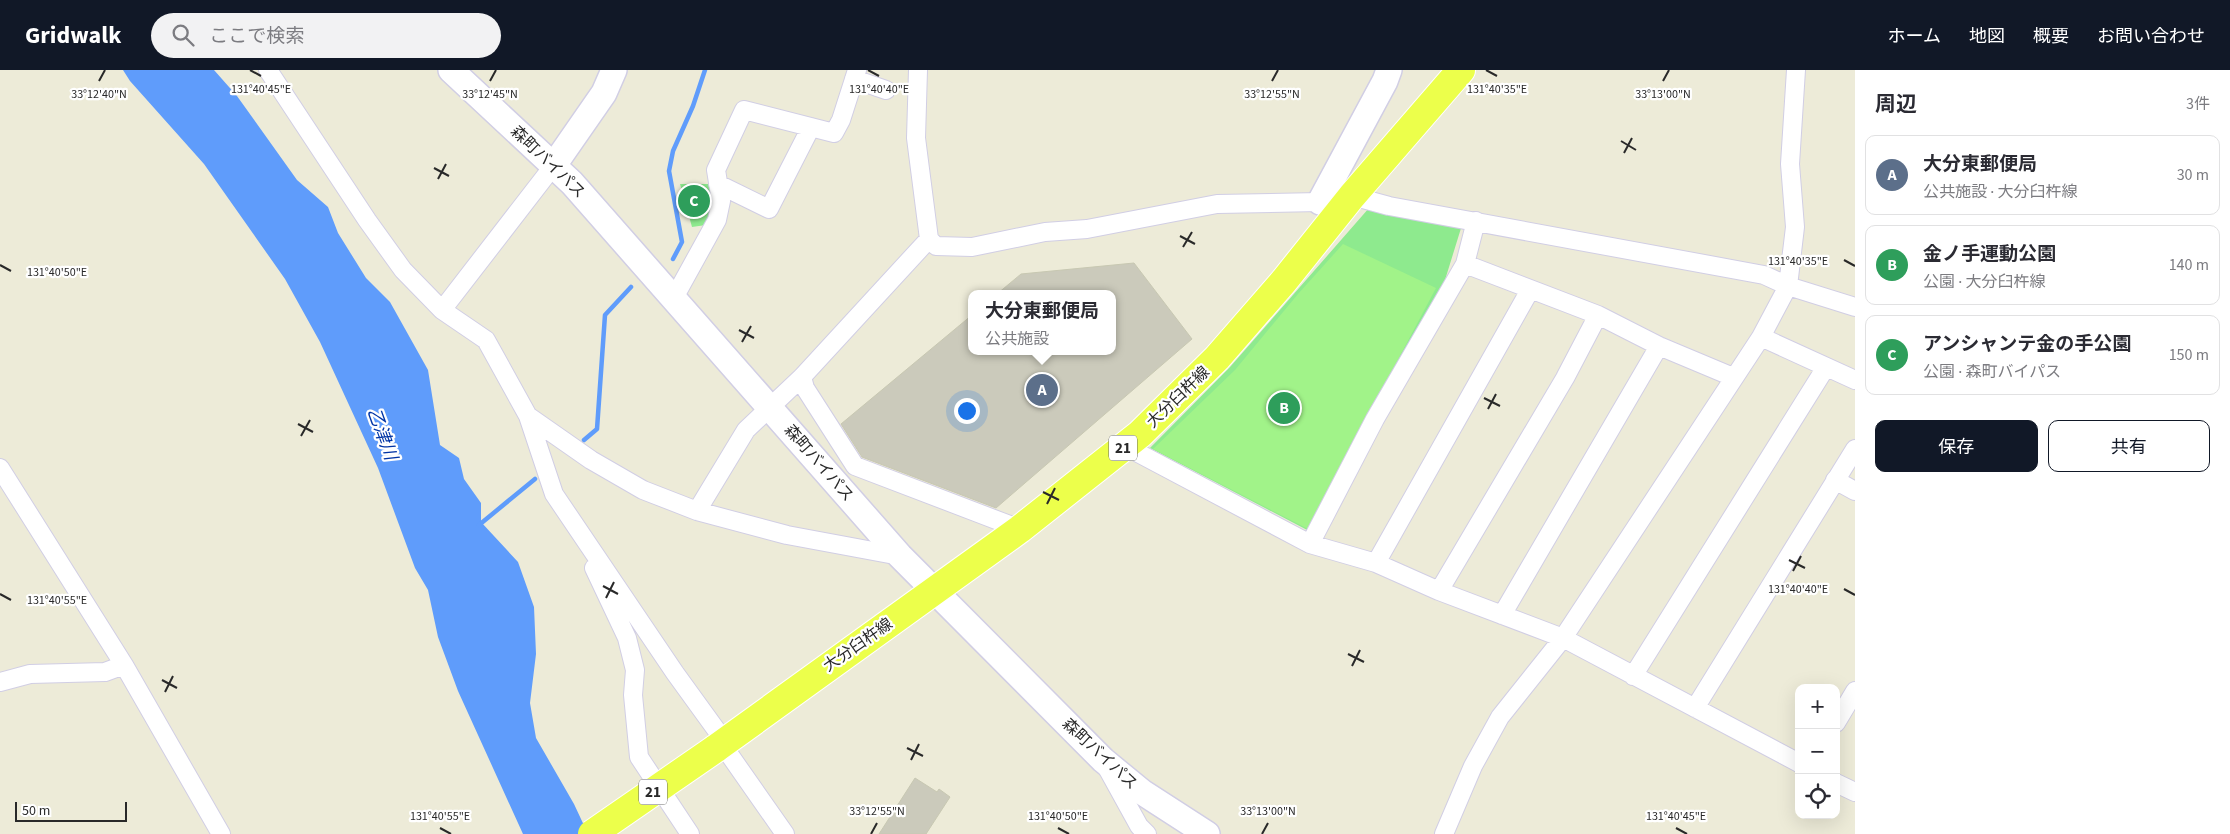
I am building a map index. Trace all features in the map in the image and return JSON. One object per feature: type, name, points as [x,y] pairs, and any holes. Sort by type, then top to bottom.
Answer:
[{"type":"main road","name":"森町バイパス","points":[[451,70],[554,165],[770,406],[900,556],[934,591],[1103,760],[1142,792],[1207,834]]},
{"type":"main road","points":[[554,165],[604,93],[614,70]]},
{"type":"main road","points":[[1320,202],[1385,81],[1389,70]]},
{"type":"main road","name":"大分臼杵線","points":[[721,745],[1020,529],[1125,446],[1217,358],[1284,281],[1352,196],[1461,70]]},
{"type":"main road","name":"21","points":[[592,834],[721,745]]},
{"type":"street","points":[[268,70],[403,270],[442,310],[486,340],[528,416],[554,494],[675,673],[721,745],[785,834]]},
{"type":"street","points":[[918,70],[916,138],[929,239],[936,246],[972,246],[1045,232],[1087,229],[1217,204],[1320,202],[1352,196],[1389,206],[1764,275],[1788,286],[1855,307]]},
{"type":"street","points":[[1444,834],[1473,766],[1500,717],[1563,638],[1761,336],[1788,286],[1794,227],[1790,164],[1796,70]]},
{"type":"street","points":[[674,298],[717,220],[721,200],[716,170],[744,110],[834,133],[841,120],[856,74],[886,90]]},
{"type":"street","points":[[718,184],[769,209],[811,127]]},
{"type":"street","points":[[442,310],[554,165]]},
{"type":"street","points":[[1310,544],[1375,419],[1465,264],[1476,221]]},
{"type":"street","points":[[697,511],[746,430],[802,377],[929,239]]},
{"type":"street","points":[[1465,264],[1598,315],[1659,346],[1733,377]]},
{"type":"street","points":[[1376,563],[1530,290]]},
{"type":"street","points":[[1439,591],[1565,378],[1598,315]]},
{"type":"street","points":[[1761,336],[1855,380]]},
{"type":"street","points":[[1502,615],[1659,346]]},
{"type":"street","points":[[1633,676],[1826,367]]},
{"type":"street","points":[[802,377],[805,388],[855,466],[1020,529]]},
{"type":"street","points":[[528,416],[591,460],[636,486],[697,511],[787,535],[900,556]]},
{"type":"street","points":[[1125,446],[1310,544],[1376,563],[1439,591],[1563,638],[1795,762]]},
{"type":"street","points":[[1695,708],[1855,449]]},
{"type":"street","points":[[0,468],[124,665],[221,834]]},
{"type":"street","points":[[1835,480],[1855,491]]},
{"type":"street","points":[[594,552],[595,571],[627,638],[635,670],[633,695],[639,757],[690,834]]},
{"type":"street","points":[[0,682],[30,674],[105,672],[124,665]]},
{"type":"street","points":[[1840,716],[1855,691]]},
{"type":"street","points":[[1103,760],[1139,826],[1146,834]]},
{"type":"street","points":[[1840,785],[1855,792]]},
{"type":"green space","points":[[680,184],[710,184],[711,195],[705,197],[705,209],[712,209],[706,225],[692,227]]},
{"type":"green space","points":[[1369,208],[1462,225],[1445,280],[1311,532],[1150,448],[1230,367]]},
{"type":"green space","points":[[1343,244],[1436,288],[1308,529],[1153,449],[1235,370],[1298,294]]},
{"type":"water","name":"乙津川","points":[[123,70],[214,70],[237,96],[297,180],[328,207],[338,233],[366,278],[390,302],[428,370],[440,445],[459,458],[464,479],[481,503],[481,522],[518,562],[534,607],[536,654],[530,703],[536,738],[574,804],[588,834],[523,834],[458,691],[438,637],[428,590],[415,568],[378,468],[320,342],[285,279],[204,164],[130,81]]},
{"type":"building","points":[[1134,263],[1192,339],[996,508],[862,457],[841,424],[968,318],[968,355],[1116,355],[1116,290],[1002,290],[1021,274]]},
{"type":"building","points":[[915,778],[937,792],[939,789],[950,797],[926,834],[879,834]]},
{"type":"waterway","points":[[673,259],[682,242],[669,171],[673,151],[693,106],[705,70]]},
{"type":"waterway","points":[[584,440],[597,429],[605,315],[631,287]]},
{"type":"waterway","points":[[479,525],[535,479]]},
{"type":"place","name":"アンシャンテ金の手公園","points":[[694,201]]},
{"type":"place","name":"大分東郵便局","points":[[1042,390]]},
{"type":"place","name":"金ノ手運動公園","points":[[1284,408]]}]
